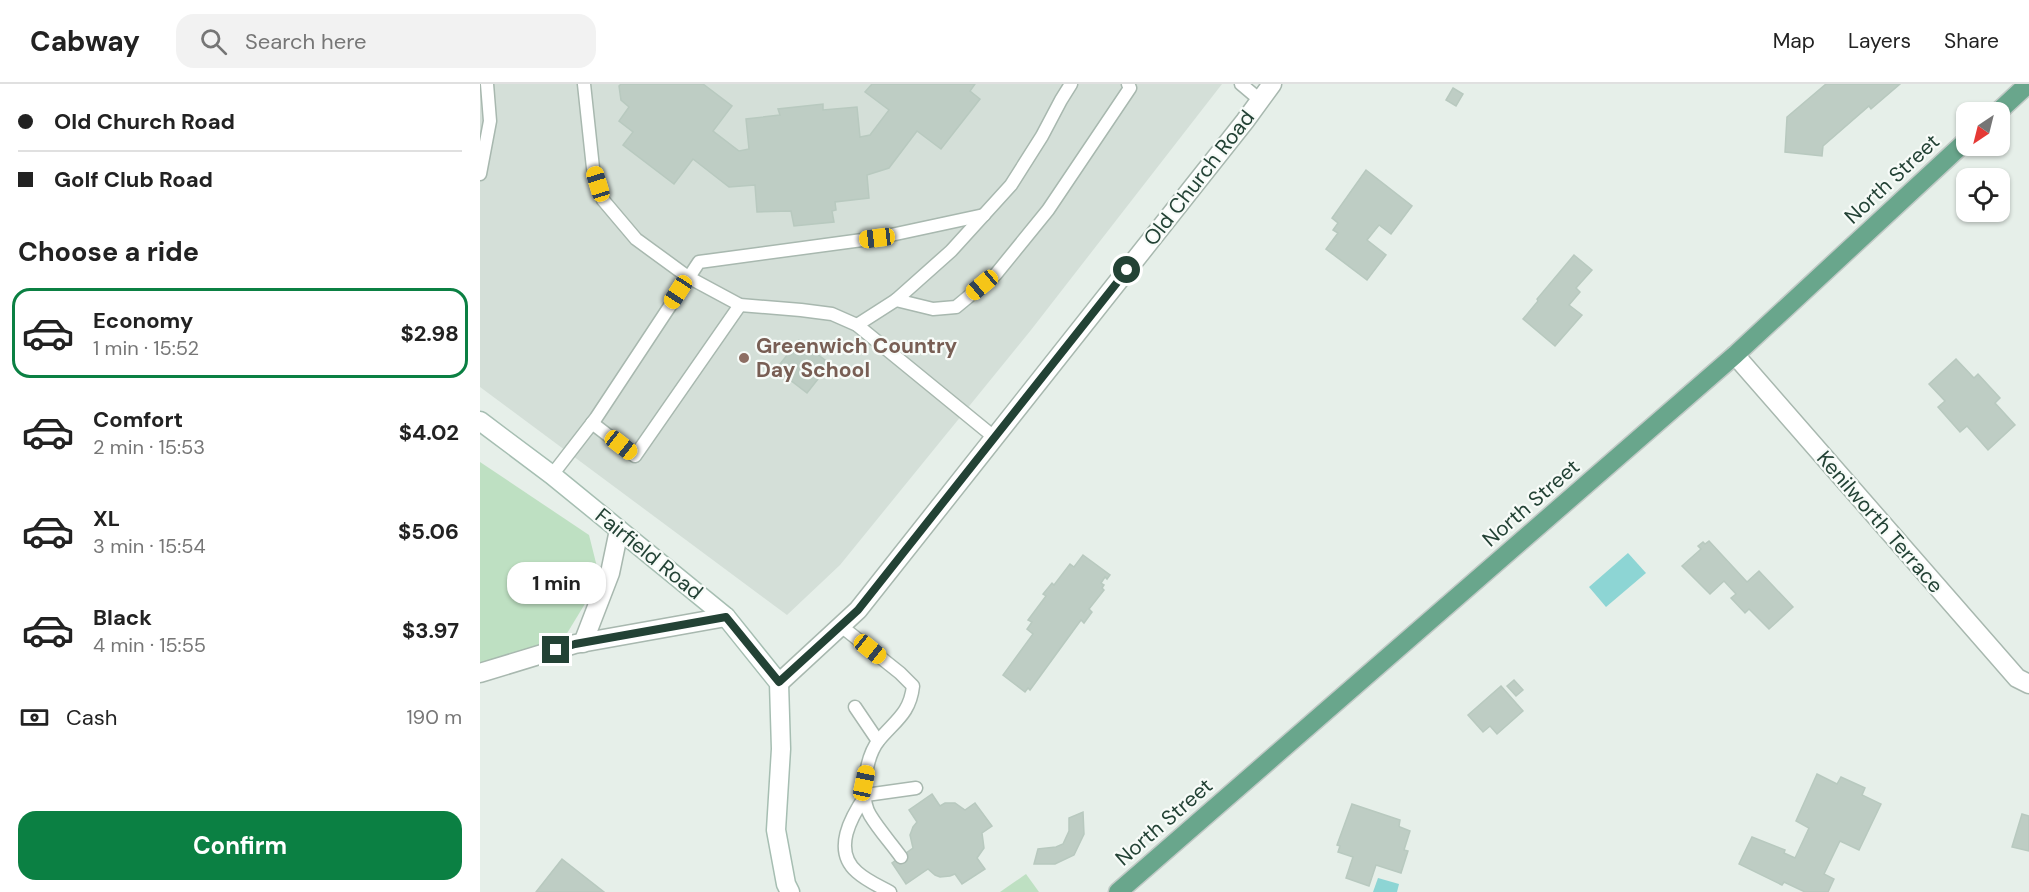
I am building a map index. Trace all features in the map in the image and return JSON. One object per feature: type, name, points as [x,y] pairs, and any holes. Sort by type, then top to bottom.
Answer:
[{"type":"main road","points":[[2009,102],[2028,84]]},
{"type":"main road","name":"North Street","points":[[1118,892],[1735,355],[1956,150]]},
{"type":"street","name":"Old Church Road","points":[[779,682],[858,610],[1272,84]]},
{"type":"street","name":"Kenilworth Terrace","points":[[1735,355],[2017,678],[2029,684]]},
{"type":"street","name":"Fairfield Road","points":[[480,421],[552,476],[726,617],[779,682]]},
{"type":"street","points":[[583,643],[610,573],[619,530]]},
{"type":"street","points":[[480,673],[583,643],[726,617]]},
{"type":"street","points":[[779,682],[781,749],[776,830],[786,884],[790,892]]},
{"type":"lane","points":[[480,174],[490,121],[487,84]]},
{"type":"lane","points":[[584,84],[593,168],[603,200],[636,239],[688,277],[740,305],[832,314],[857,325],[994,437]]},
{"type":"lane","points":[[857,325],[896,300],[951,252],[1011,185],[1071,84]]},
{"type":"lane","points":[[896,300],[933,309],[956,307],[996,274],[1048,210],[1130,88],[1128,84]]},
{"type":"lane","points":[[1241,84],[1260,100]]},
{"type":"lane","points":[[552,476],[592,423],[699,262],[877,238],[984,215]]},
{"type":"lane","points":[[592,423],[635,456],[740,305]]},
{"type":"lane","points":[[841,626],[913,686],[911,699],[902,717],[878,741],[869,761],[864,783],[869,813],[901,857]]},
{"type":"lane","points":[[855,707],[878,741]]},
{"type":"lane","points":[[890,892],[856,871],[846,857],[845,836],[852,816],[866,795],[916,788]]},
{"type":"shaded area","name":"Greenwich Country Day School","points":[[480,84],[1222,84],[1031,330],[840,565],[787,615],[480,387]]},
{"type":"green space","points":[[480,462],[589,535],[600,579],[566,635],[480,675]]},
{"type":"green space","points":[[1026,874],[1039,892],[1000,892]]},
{"type":"water","points":[[1628,553],[1646,573],[1606,607],[1589,587]]},
{"type":"water","points":[[1378,878],[1399,884],[1397,892],[1373,892]]},
{"type":"building","points":[[621,84],[703,84],[732,106],[713,131],[739,151],[749,149],[746,119],[780,115],[778,109],[823,104],[823,110],[857,107],[860,137],[870,135],[889,110],[865,92],[872,84],[975,84],[970,91],[980,99],[941,149],[917,131],[889,168],[867,175],[869,198],[835,202],[836,210],[832,211],[834,222],[794,226],[791,211],[757,212],[755,185],[729,187],[693,159],[674,184],[623,145],[633,132],[619,121],[629,107],[621,100],[619,86]]},
{"type":"building","points":[[1826,84],[1900,84],[1871,109],[1869,106],[1823,146],[1822,156],[1785,152],[1787,117]]},
{"type":"building","points":[[1453,88],[1463,94],[1456,106],[1446,100]]},
{"type":"building","points":[[1366,170],[1412,206],[1391,234],[1379,225],[1367,240],[1386,255],[1367,280],[1326,249],[1338,233],[1333,230],[1338,223],[1332,218]]},
{"type":"building","points":[[1574,255],[1592,270],[1576,288],[1580,292],[1569,305],[1582,315],[1555,346],[1523,319]]},
{"type":"building","points":[[799,340],[830,364],[807,393],[776,369]]},
{"type":"building","points":[[1956,359],[1974,378],[1978,374],[2000,398],[1995,403],[2015,425],[1988,450],[1967,426],[1960,432],[1938,407],[1945,401],[1929,384]]},
{"type":"building","points":[[1709,541],[1747,582],[1759,571],[1793,607],[1769,629],[1749,609],[1745,613],[1731,598],[1736,594],[1724,581],[1710,594],[1682,566],[1701,549],[1698,546]]},
{"type":"building","points":[[1083,555],[1110,575],[1107,579],[1105,577],[1101,583],[1104,585],[1102,588],[1104,590],[1089,609],[1092,612],[1084,623],[1081,620],[1030,690],[1028,688],[1025,692],[1003,675],[1033,634],[1027,629],[1032,622],[1028,620],[1046,596],[1043,594],[1052,583],[1054,585],[1070,564],[1074,567]]},
{"type":"building","points":[[1514,680],[1523,690],[1516,696],[1507,686]]},
{"type":"building","points":[[1501,686],[1523,711],[1497,734],[1490,726],[1483,732],[1468,715]]},
{"type":"building","points":[[1817,774],[1837,784],[1841,777],[1865,788],[1862,795],[1881,804],[1859,850],[1840,841],[1824,874],[1834,879],[1828,892],[1805,892],[1784,882],[1782,885],[1739,864],[1752,837],[1785,850],[1784,853],[1795,858],[1809,828],[1796,821]]},
{"type":"building","points":[[932,794],[940,806],[945,803],[955,803],[965,810],[975,803],[992,826],[982,833],[984,848],[977,858],[985,869],[962,884],[955,874],[940,877],[928,869],[906,884],[892,863],[913,848],[910,835],[917,822],[909,810]]},
{"type":"building","points":[[1352,804],[1400,820],[1399,826],[1410,831],[1404,850],[1408,851],[1401,873],[1376,865],[1369,886],[1346,878],[1353,857],[1338,852],[1340,846],[1337,845]]},
{"type":"building","points":[[1083,812],[1084,834],[1074,855],[1055,864],[1034,864],[1038,849],[1063,844],[1069,831],[1069,818]]},
{"type":"building","points":[[2022,814],[2029,816],[2029,851],[2012,847]]},
{"type":"building","points":[[562,859],[604,892],[536,892]]},
{"type":"place","name":"Greenwich Country Day School","points":[[744,358]]},
{"type":"route","points":[[556,650],[575,644],[726,617],[779,682],[858,610],[1127,270]]}]
